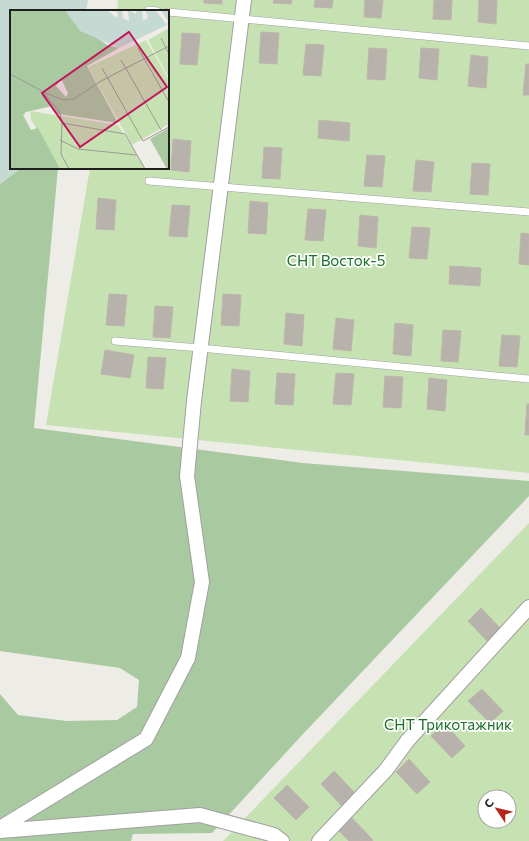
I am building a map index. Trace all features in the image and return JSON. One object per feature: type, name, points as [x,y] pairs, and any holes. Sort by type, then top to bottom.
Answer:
[{"type":"street","points":[[0,829],[146,739],[188,658],[202,582],[187,476],[200,348],[244,0]]},
{"type":"street","points":[[319,841],[386,770],[408,740],[529,607]]},
{"type":"street","points":[[0,829],[200,815],[274,835],[282,841]]},
{"type":"lane","points":[[169,12],[529,46]]},
{"type":"lane","points":[[149,181],[529,212]]},
{"type":"lane","points":[[115,341],[529,380]]},
{"type":"green space","name":"СНТ Восток-5","points":[[118,0],[529,0],[529,473],[46,425],[90,169],[169,169],[169,10],[117,10]]},
{"type":"green space","points":[[20,169],[58,169],[34,428],[303,463],[529,481],[529,496],[303,734],[212,833],[133,834],[131,841],[0,841],[0,694],[18,715],[67,721],[117,720],[137,707],[139,680],[120,668],[0,651],[0,184]]},
{"type":"green space","name":"СНТ Трикотажник","points":[[529,523],[529,841],[223,841]]},
{"type":"shaded area","points":[[0,0],[88,0],[86,10],[10,10],[10,169],[20,169],[0,184]]},
{"type":"building","points":[[204,0],[222,0],[222,4],[204,3]]},
{"type":"building","points":[[274,0],[292,0],[291,4],[273,3]]},
{"type":"building","points":[[315,0],[333,0],[332,8],[314,7]]},
{"type":"building","points":[[365,0],[383,0],[381,18],[364,17]]},
{"type":"building","points":[[434,0],[452,0],[451,20],[433,19]]},
{"type":"building","points":[[479,0],[497,0],[496,24],[478,22]]},
{"type":"building","points":[[261,32],[279,33],[277,64],[259,63]]},
{"type":"building","points":[[182,33],[200,34],[197,65],[180,64]]},
{"type":"building","points":[[306,44],[324,45],[321,76],[303,75]]},
{"type":"building","points":[[369,48],[387,49],[385,80],[367,79]]},
{"type":"building","points":[[421,48],[439,49],[437,80],[419,78]]},
{"type":"building","points":[[471,55],[488,57],[486,88],[468,86]]},
{"type":"building","points":[[526,64],[529,64],[529,95],[523,95]]},
{"type":"building","points":[[319,120],[350,123],[349,141],[318,138]]},
{"type":"building","points":[[173,139],[191,141],[189,172],[171,170]]},
{"type":"building","points":[[264,147],[282,148],[280,179],[262,178]]},
{"type":"building","points":[[367,155],[385,156],[382,187],[364,186]]},
{"type":"building","points":[[416,160],[434,162],[431,192],[413,191]]},
{"type":"building","points":[[472,163],[490,164],[488,195],[470,194]]},
{"type":"building","points":[[98,198],[116,200],[114,230],[96,229]]},
{"type":"building","points":[[250,201],[268,203],[266,234],[248,233]]},
{"type":"building","points":[[172,205],[190,206],[187,237],[169,236]]},
{"type":"building","points":[[308,209],[326,210],[323,241],[305,240]]},
{"type":"building","points":[[360,215],[378,217],[376,248],[358,246]]},
{"type":"building","points":[[412,227],[430,228],[427,259],[409,258]]},
{"type":"building","points":[[521,233],[529,234],[529,265],[519,264]]},
{"type":"building","points":[[450,266],[481,268],[480,286],[449,284]]},
{"type":"building","points":[[109,294],[127,295],[124,326],[106,325]]},
{"type":"building","points":[[223,294],[241,295],[239,326],[221,325]]},
{"type":"building","points":[[155,306],[173,307],[170,338],[153,337]]},
{"type":"building","points":[[286,313],[304,315],[302,346],[284,344]]},
{"type":"building","points":[[336,318],[354,320],[351,351],[333,349]]},
{"type":"building","points":[[395,323],[413,325],[411,356],[393,354]]},
{"type":"building","points":[[443,330],[461,331],[458,362],[441,361]]},
{"type":"building","points":[[502,335],[520,336],[517,367],[499,366]]},
{"type":"building","points":[[105,350],[134,355],[130,378],[101,374]]},
{"type":"building","points":[[148,357],[166,358],[163,389],[146,388]]},
{"type":"building","points":[[232,369],[250,371],[248,402],[230,401]]},
{"type":"building","points":[[277,373],[295,374],[293,405],[275,404]]},
{"type":"building","points":[[336,373],[354,374],[351,405],[333,404]]},
{"type":"building","points":[[385,376],[403,377],[401,408],[383,407]]},
{"type":"building","points":[[429,378],[447,380],[445,411],[427,409]]},
{"type":"building","points":[[527,404],[529,404],[529,435],[525,435]]},
{"type":"building","points":[[481,608],[503,631],[489,643],[468,621]]},
{"type":"building","points":[[482,689],[503,711],[490,723],[468,701]]},
{"type":"building","points":[[444,723],[465,746],[452,758],[431,736]]},
{"type":"building","points":[[409,759],[430,782],[417,794],[396,772]]},
{"type":"building","points":[[334,771],[355,793],[342,806],[321,784]]},
{"type":"building","points":[[287,785],[309,807],[296,820],[274,798]]},
{"type":"building","points":[[352,818],[373,840],[372,841],[349,841],[339,831]]}]
